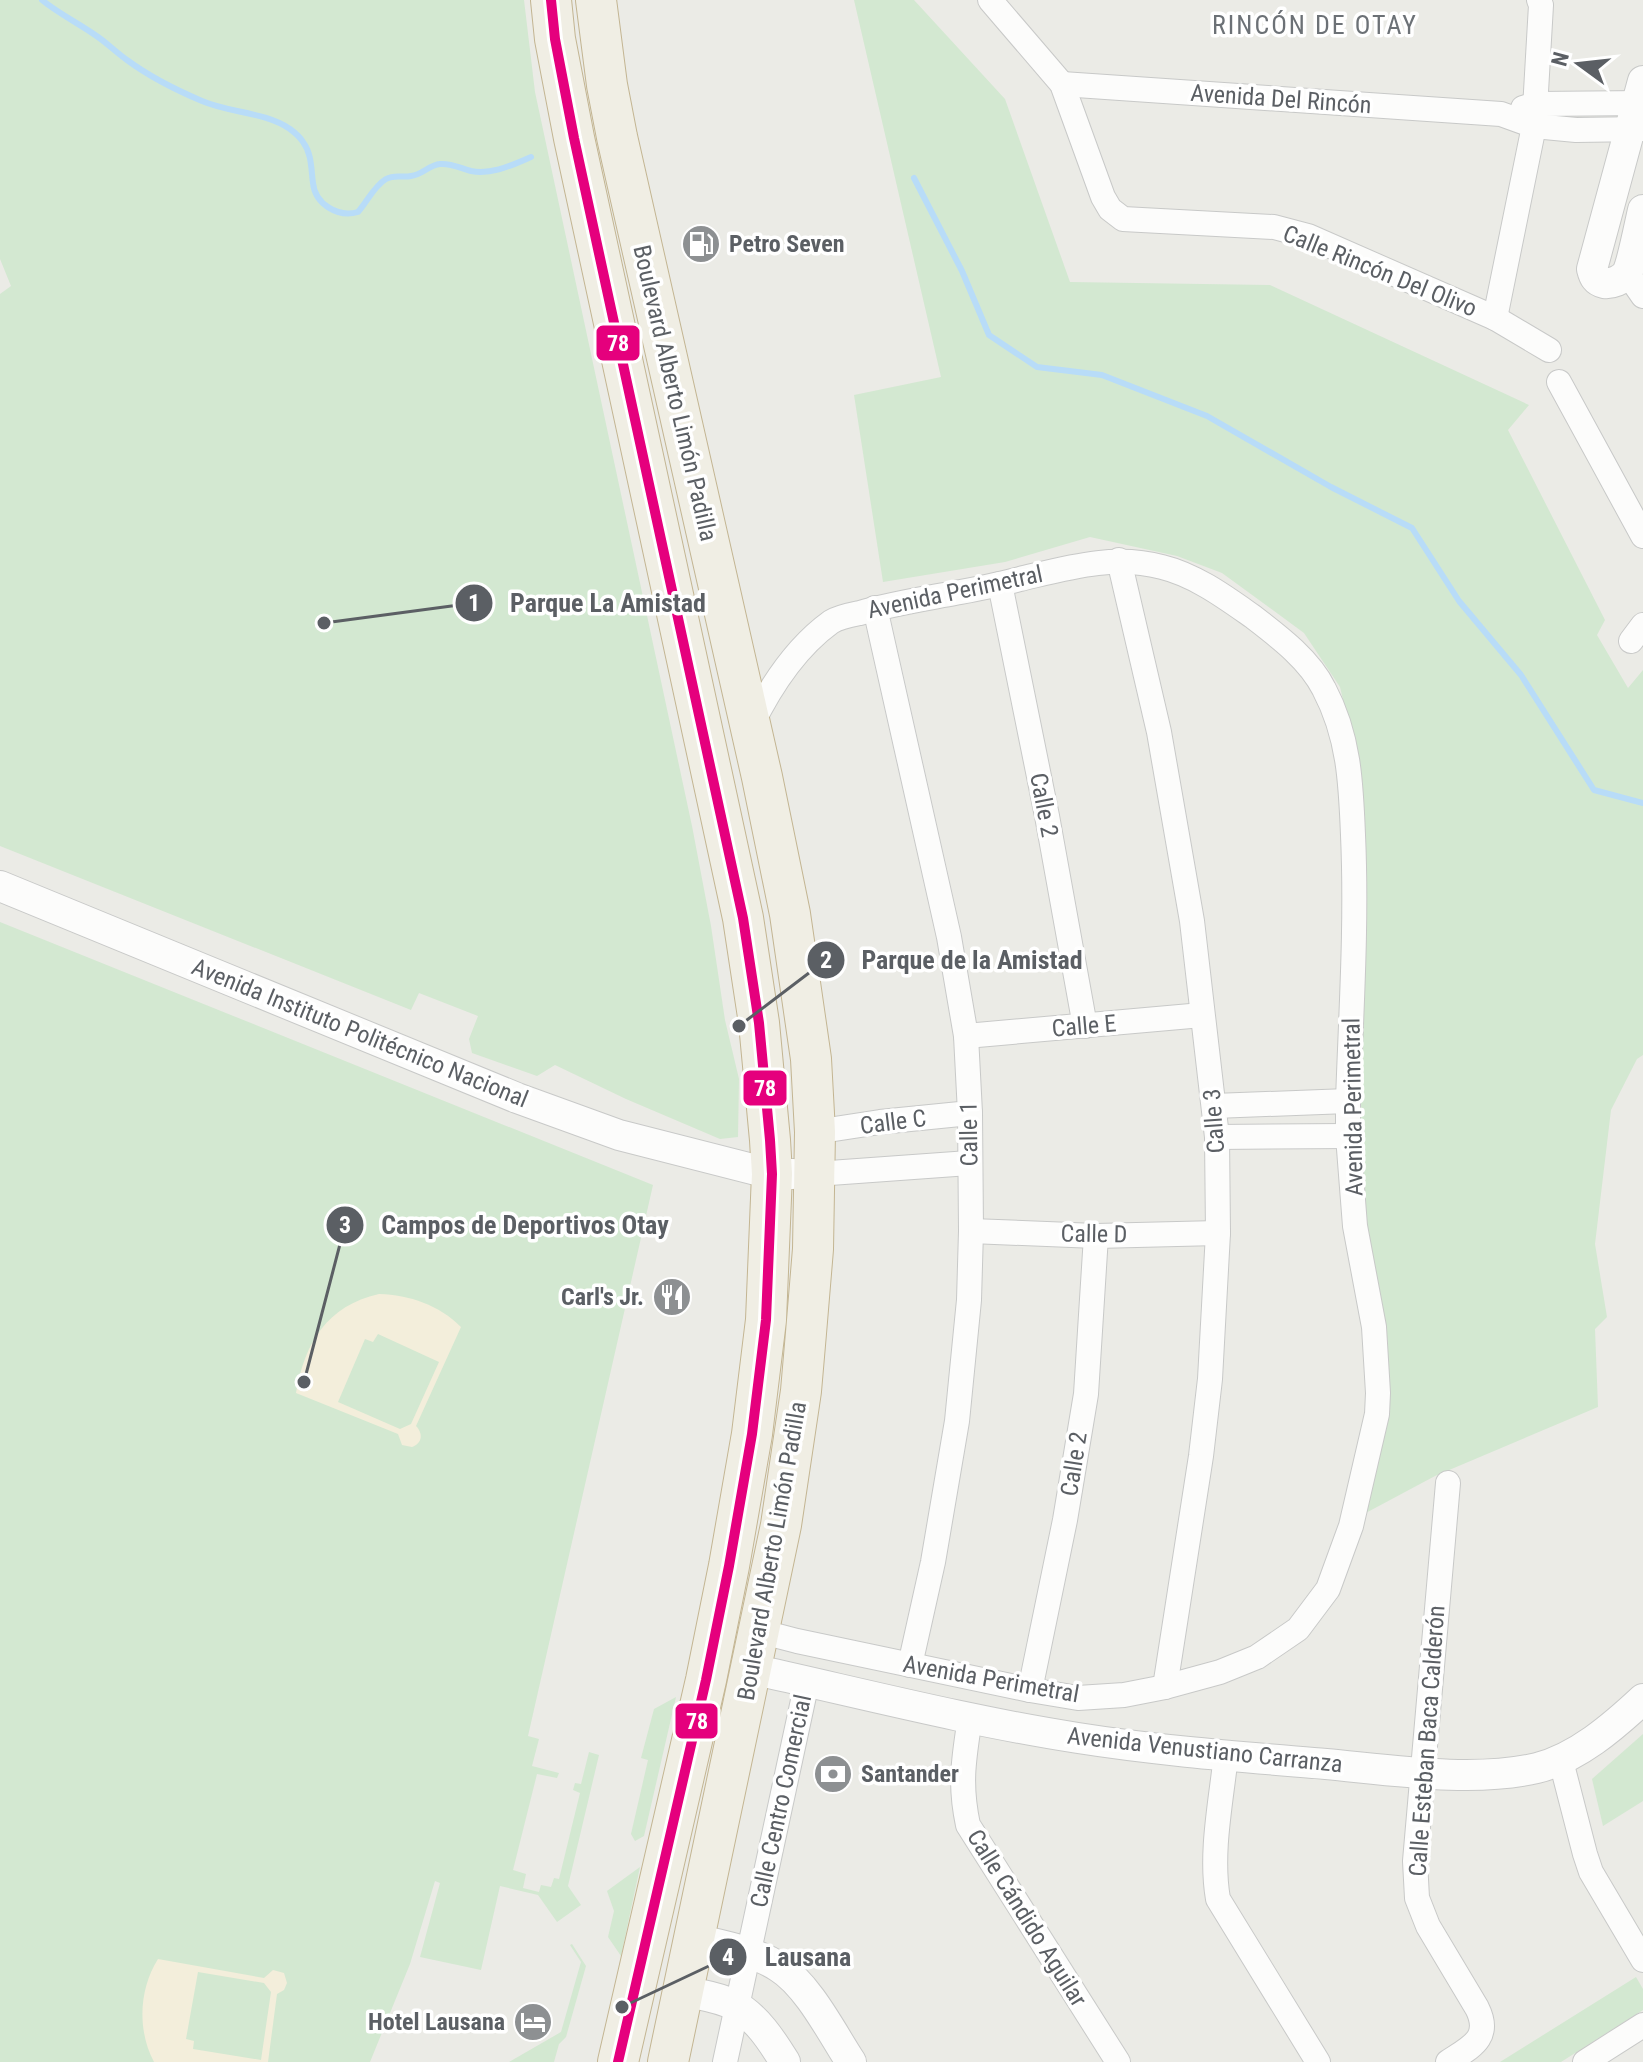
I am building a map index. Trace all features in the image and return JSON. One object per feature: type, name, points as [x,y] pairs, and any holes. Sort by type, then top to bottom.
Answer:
[{"type":"highway","name":"Boulevard Alberto Limón Padilla","points":[[551,0],[555,39],[589,205],[743,918],[759,1023],[771,1157],[766,1320],[752,1434],[703,1695],[618,2062]]},
{"type":"highway","points":[[589,0],[601,45]]},
{"type":"highway","name":"Boulevard Alberto Limón Padilla","points":[[596,0],[617,137],[751,726],[790,914],[811,1059],[815,1132],[813,1249],[801,1391],[781,1525],[668,2062]]},
{"type":"highway","points":[[589,205],[609,253],[617,262],[627,267],[647,266]]},
{"type":"street","points":[[990,0],[1062,84]]},
{"type":"street","points":[[1495,318],[1535,115],[1539,0]]},
{"type":"street","name":"Avenida Del Rincón","points":[[1062,84],[1501,114],[1639,110]]},
{"type":"street","name":"Calle Rincón Del Olivo","points":[[1062,84],[1103,197],[1110,209],[1123,219],[1274,227],[1308,236],[1495,318],[1549,350]]},
{"type":"street","points":[[1639,110],[1592,269],[1598,280],[1635,284],[1635,243],[1643,210]]},
{"type":"street","points":[[1601,235],[1635,243]]},
{"type":"street","points":[[1559,382],[1643,536]]},
{"type":"street","name":"Avenida Perimetral","points":[[751,726],[782,673],[808,641],[835,620],[875,608],[1000,584],[1082,564],[1119,560],[1163,567],[1196,580],[1270,630],[1299,657],[1323,686],[1340,723],[1350,771],[1355,885],[1348,1136],[1355,1226],[1374,1327],[1378,1393],[1377,1414],[1351,1526],[1328,1589],[1298,1629],[1257,1657],[1220,1672],[1124,1695],[1078,1698],[759,1631]]},
{"type":"street","name":"Calle 3","points":[[1119,560],[1159,732],[1192,921],[1217,1137],[1218,1233],[1210,1379],[1165,1687]]},
{"type":"street","name":"Calle 2","points":[[1000,584],[1085,1026]]},
{"type":"street","name":"Calle 1","points":[[875,608],[949,937],[966,1036],[970,1113],[969,1300],[957,1421],[933,1562],[910,1665]]},
{"type":"street","name":"Avenida Instituto Politécnico Nacional","points":[[0,886],[517,1098],[619,1135],[726,1164],[771,1157]]},
{"type":"street","name":"Calle E","points":[[966,1036],[1202,1015]]},
{"type":"street","points":[[1214,1106],[1348,1101]]},
{"type":"street","name":"Calle C","points":[[815,1132],[970,1113]]},
{"type":"street","points":[[771,1157],[815,1132]]},
{"type":"street","points":[[1217,1137],[1348,1136]]},
{"type":"street","points":[[771,1157],[816,1174]]},
{"type":"street","name":"Calle C","points":[[816,1174],[969,1163]]},
{"type":"street","name":"Calle D","points":[[971,1231],[1096,1236],[1218,1233]]},
{"type":"street","name":"Calle 2","points":[[1030,1690],[1065,1520],[1086,1394],[1096,1236]]},
{"type":"street","name":"Calle Esteban Baca Calderón","points":[[1448,1483],[1415,1861],[1417,1898],[1428,1926],[1483,2019],[1483,2029],[1478,2039],[1448,2062]]},
{"type":"street","name":"Avenida Venustiano Carranza","points":[[751,1669],[970,1718],[1076,1738],[1422,1773],[1513,1773],[1561,1761],[1623,1718],[1643,1699]]},
{"type":"street","name":"Calle Centro Comercial","points":[[725,2062],[807,1682]]},
{"type":"street","name":"Calle Cándido Aguilar","points":[[970,1718],[962,1771],[962,1798],[968,1825],[1118,2062]]},
{"type":"street","points":[[1226,1755],[1215,1856],[1214,1879],[1218,1899],[1318,2062]]},
{"type":"street","points":[[1561,1761],[1591,1872],[1643,1960]]},
{"type":"street","points":[[695,1939],[749,1953],[779,1967],[800,1985],[851,2062]]},
{"type":"street","points":[[684,1991],[737,2006],[767,2036],[785,2062]]},
{"type":"street","points":[[1585,2062],[1643,2025]]},
{"type":"green space","points":[[0,0],[524,0],[535,92],[711,926],[725,1020],[739,1079],[738,1137],[720,1139],[555,1065],[537,1076],[472,1053],[469,1039],[478,1016],[419,993],[411,1010],[0,846],[0,294],[11,286],[0,259]]},
{"type":"green space","points":[[854,0],[914,0],[1005,99],[1070,282],[1270,285],[1529,405],[1508,430],[1605,620],[1597,635],[1628,688],[1643,670],[1643,1055],[1637,1059],[1611,1110],[1595,1244],[1607,1317],[1595,1329],[1598,1407],[1435,1476],[1362,1515],[1378,1447],[1388,1343],[1351,1134],[1363,784],[1340,687],[1304,633],[1222,573],[1177,556],[1090,537],[1005,562],[883,582],[854,395],[941,377]]},
{"type":"green space","points":[[0,922],[653,1185],[528,1736],[539,1739],[532,1766],[559,1773],[557,1778],[537,1774],[513,1870],[526,1874],[523,1888],[539,1892],[541,1885],[551,1887],[554,1878],[559,1879],[580,1793],[573,1790],[575,1783],[581,1784],[589,1752],[599,1755],[568,1886],[581,1905],[557,1922],[538,1895],[500,1886],[481,1970],[420,1957],[440,1883],[435,1881],[410,1964],[370,2062],[0,2062]]},
{"type":"green space","points":[[676,1697],[644,1836],[635,1841],[631,1834],[648,1760],[641,1758],[654,1709]]},
{"type":"green space","points":[[1643,1734],[1643,1801],[1603,1826],[1592,1779]]},
{"type":"green space","points":[[640,1867],[621,1956],[608,1937],[614,1911],[607,1891]]},
{"type":"green space","points":[[572,1944],[586,1966],[566,2037],[559,2044],[554,2062],[509,2062],[561,2032],[581,1962]]},
{"type":"green space","points":[[1636,1977],[1643,1989],[1643,2010],[1561,2062],[1500,2062]]},
{"type":"sand","points":[[379,1294],[402,1296],[434,1307],[461,1327],[416,1426],[420,1440],[412,1447],[402,1445],[398,1434],[296,1393],[305,1358],[321,1329],[345,1307]],"holes":[[[378,1334],[439,1362],[411,1424],[400,1429],[338,1402],[365,1339],[373,1342]]]},
{"type":"sand","points":[[158,1959],[264,1978],[273,1970],[284,1973],[287,1983],[284,1990],[277,1994],[268,2062],[154,2062],[145,2037],[142,2010]],"holes":[[[198,1972],[264,1983],[271,1992],[261,2060],[193,2049],[194,2041],[186,2039]]]},
{"type":"waterway","points":[[42,0],[163,83],[213,105],[270,119],[290,129],[306,147],[318,197],[336,211],[358,212],[382,182],[395,176],[415,175],[440,164],[487,172],[531,157]]},
{"type":"waterway","points":[[914,178],[962,271],[989,335],[1037,367],[1102,375],[1207,416],[1331,487],[1412,528],[1459,601],[1521,675],[1594,790],[1643,803]]},
{"type":"transit line","name":"78","points":[[551,0],[555,39],[574,138],[743,918],[759,1023],[772,1174],[766,1320],[752,1434],[706,1680],[618,2062]]},
{"type":"place","name":"Petro Seven","points":[[701,244]]},
{"type":"place","name":"Parque La Amistad","points":[[324,623]]},
{"type":"place","name":"Parque de la Amistad","points":[[739,1026]]},
{"type":"place","name":"Carl's Jr.","points":[[672,1297]]},
{"type":"place","name":"Campos de Deportivos Otay","points":[[304,1382]]},
{"type":"place","name":"Santander","points":[[833,1774]]},
{"type":"place","name":"Lausana","points":[[622,2007]]},
{"type":"place","name":"Hotel Lausana","points":[[533,2022]]},
{"type":"district","name":"RINCÓN DE OTAY","points":[[1315,25]]}]
